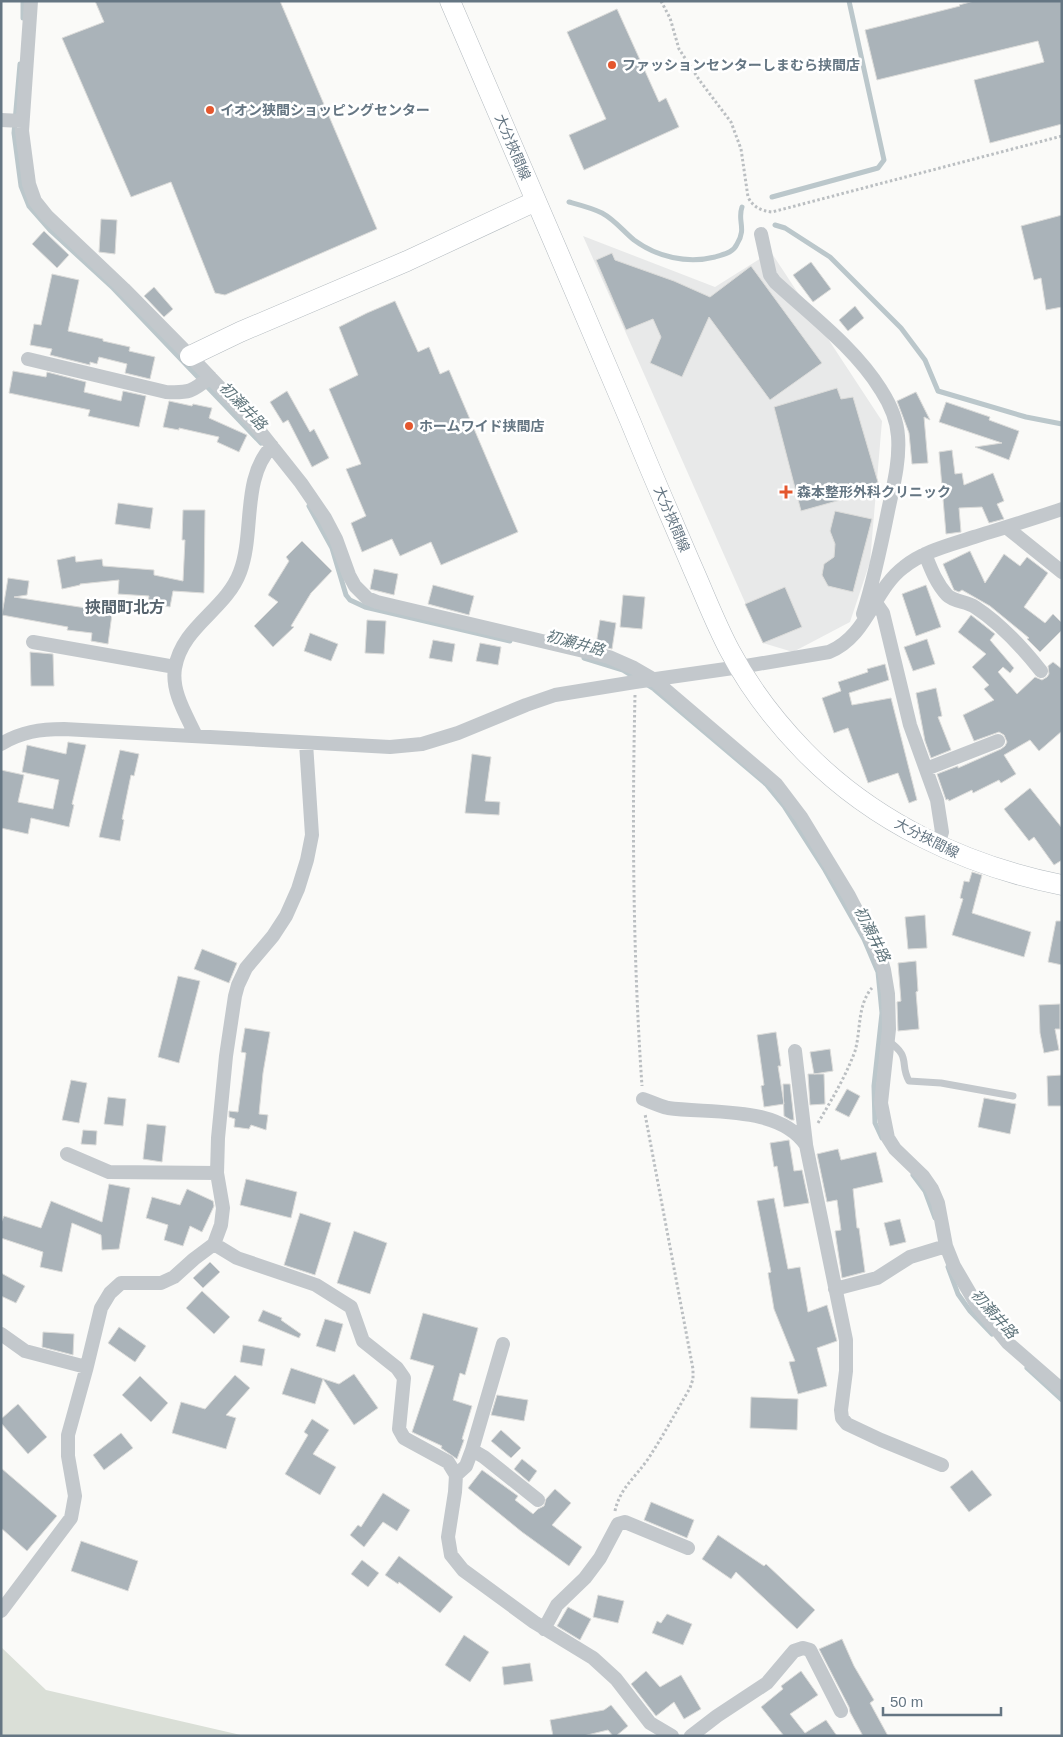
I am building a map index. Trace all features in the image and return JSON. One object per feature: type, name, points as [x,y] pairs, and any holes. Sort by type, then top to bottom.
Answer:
[{"type":"main road","name":"大分挾間線","points":[[450,1],[684,548],[730,651],[760,697],[804,751],[872,808],[938,845],[970,860],[1062,885]]},
{"type":"main road","points":[[190,356],[240,332],[407,261],[536,201]]},
{"type":"street","points":[[31,1],[22,121],[29,184],[35,201],[41,210],[124,289],[210,377],[302,482],[336,539],[349,576],[355,586],[367,598],[377,602],[494,628],[609,657],[634,668],[653,679],[776,784],[792,803],[853,904],[880,956],[887,982],[888,1041],[882,1098],[886,1134],[890,1143],[923,1176],[932,1189],[938,1203],[946,1246],[954,1266],[978,1307],[1008,1343],[1062,1390]]},
{"type":"street","points":[[1,120],[22,121]]},
{"type":"street","points":[[761,234],[770,275],[775,282],[835,337],[865,369],[881,389],[894,417],[898,436],[896,472],[875,576],[855,634]]},
{"type":"street","points":[[28,360],[166,392],[185,393],[197,388],[210,377]]},
{"type":"street","points":[[196,736],[176,690],[175,667],[184,642],[229,593],[236,581],[243,562],[248,537],[250,507],[259,464],[264,454],[272,446]]},
{"type":"street","points":[[1,744],[25,732],[54,729],[390,747],[422,744],[458,733],[548,698],[579,690],[740,668],[829,652],[838,648],[855,634],[890,581],[902,568],[925,554],[1062,509]]},
{"type":"street","points":[[1006,527],[1062,572]]},
{"type":"street","points":[[925,554],[935,578],[948,596],[970,604],[984,613],[1017,643],[1041,671]]},
{"type":"street","points":[[876,603],[886,620],[910,725],[936,800],[942,828],[938,845]]},
{"type":"street","points":[[33,642],[175,667]]},
{"type":"street","points":[[926,769],[998,741]]},
{"type":"street","points":[[1,1611],[72,1518],[74,1496],[68,1456],[68,1435],[101,1308],[110,1293],[121,1283],[160,1282],[174,1277],[214,1244],[221,1225],[223,1208],[217,1173],[218,1138],[226,1056],[238,985],[252,959],[273,936],[282,922],[298,888],[310,848],[312,823],[306,742]]},
{"type":"street","points":[[795,1051],[806,1145],[846,1340],[846,1371],[840,1410],[842,1418],[848,1424],[881,1440],[942,1465]]},
{"type":"street","points":[[643,1099],[665,1107],[744,1113],[776,1123],[798,1134],[806,1145]]},
{"type":"street","points":[[67,1154],[109,1172],[217,1173]]},
{"type":"street","points":[[214,1244],[237,1258],[316,1285],[351,1307],[363,1341],[397,1368],[404,1378],[400,1429],[404,1438],[448,1462],[456,1475],[448,1537],[451,1556],[463,1570],[544,1629],[586,1652],[616,1679],[650,1723],[672,1736]]},
{"type":"street","points":[[835,1289],[876,1278],[910,1257],[946,1246]]},
{"type":"street","points":[[1,1334],[25,1351],[86,1367]]},
{"type":"street","points":[[456,1475],[466,1466],[472,1450],[503,1344]]},
{"type":"street","points":[[472,1450],[484,1456],[538,1500]]},
{"type":"street","points":[[544,1629],[557,1605],[585,1578],[600,1558],[618,1524],[625,1522],[688,1548]]},
{"type":"street","points":[[691,1736],[717,1716],[768,1683],[794,1651],[803,1648],[810,1650],[841,1711]]},
{"type":"lane","points":[[888,1041],[905,1058],[910,1081],[941,1083],[1013,1096]]},
{"type":"path","points":[[661,1],[670,18],[679,49],[700,82],[731,122],[742,149],[748,197],[751,203],[764,211],[772,212],[1062,136]]},
{"type":"path","points":[[806,1145],[850,1065],[862,1009],[869,992],[875,986],[887,982]]},
{"type":"shaded area","name":"森本整形外科クリニック","points":[[583,236],[715,287],[771,252],[882,421],[870,562],[850,622],[793,652],[763,643]]},
{"type":"shaded area","points":[[1,1647],[46,1690],[245,1736],[1,1736]]},
{"type":"building","name":"イオン狭間ショッピングセンター","points":[[95,1],[280,1],[377,229],[225,295],[215,293],[171,182],[131,197],[62,38],[104,22]]},
{"type":"building","points":[[974,1],[1062,1],[1062,124],[990,143],[974,80],[1044,62],[1038,41],[877,80],[865,30]]},
{"type":"building","name":"ファッションセンターしまむら挟間店","points":[[617,9],[659,102],[666,98],[679,127],[584,170],[569,135],[606,119],[567,32]]},
{"type":"building","points":[[1062,215],[1062,307],[1046,310],[1041,278],[1034,280],[1021,226]]},
{"type":"building","points":[[101,219],[117,220],[115,254],[99,252]]},
{"type":"building","points":[[44,231],[69,255],[57,268],[32,244]]},
{"type":"building","points":[[612,253],[615,260],[674,281],[710,297],[751,266],[822,363],[770,400],[709,317],[682,377],[650,363],[661,337],[653,319],[626,330],[596,260]]},
{"type":"building","points":[[811,262],[831,289],[813,302],[793,275]]},
{"type":"building","points":[[52,274],[79,280],[68,331],[130,347],[129,351],[155,357],[150,379],[125,373],[127,364],[99,357],[97,364],[90,362],[90,365],[50,355],[52,349],[30,345],[34,324],[41,325]]},
{"type":"building","points":[[154,287],[173,309],[164,317],[144,296]]},
{"type":"building","name":"ホームワイド挟間店","points":[[395,301],[418,352],[429,347],[440,374],[449,370],[518,532],[441,565],[431,542],[400,556],[392,539],[362,552],[351,523],[366,516],[346,469],[361,464],[329,389],[358,375],[339,327]]},
{"type":"building","points":[[855,306],[864,318],[848,331],[839,320]]},
{"type":"building","points":[[13,371],[46,377],[47,372],[86,382],[84,392],[121,401],[123,391],[146,396],[139,427],[88,416],[90,410],[9,393]]},
{"type":"building","points":[[837,388],[841,399],[853,397],[880,489],[801,511],[774,407]]},
{"type":"building","points":[[287,391],[310,432],[314,429],[329,458],[312,467],[288,420],[283,423],[270,402]]},
{"type":"building","points":[[916,392],[930,420],[924,417],[928,463],[912,464],[909,433],[897,401]]},
{"type":"building","points":[[169,401],[212,408],[209,418],[247,435],[239,452],[217,442],[219,437],[179,428],[179,430],[163,427]]},
{"type":"building","points":[[946,402],[990,417],[989,420],[1019,431],[1009,460],[975,447],[1002,443],[939,422]]},
{"type":"building","points":[[952,450],[955,474],[962,473],[964,485],[993,473],[1004,501],[997,504],[1004,519],[989,523],[982,507],[959,508],[961,532],[946,534],[939,452]]},
{"type":"building","points":[[118,503],[153,508],[150,529],[115,524]]},
{"type":"building","points":[[183,510],[205,510],[204,593],[173,591],[170,607],[148,602],[149,596],[118,594],[119,580],[80,584],[62,589],[57,560],[75,556],[76,562],[102,559],[103,566],[154,570],[154,575],[183,581],[185,540],[182,540]]},
{"type":"building","points":[[835,511],[872,519],[853,592],[828,586],[822,575],[824,564],[834,557],[835,544],[830,531]]},
{"type":"building","points":[[302,541],[332,571],[311,593],[291,626],[294,627],[273,647],[254,626],[278,602],[268,595],[289,561],[286,557]]},
{"type":"building","points":[[970,551],[985,583],[1004,554],[1020,566],[1027,557],[1048,573],[1024,607],[1045,623],[1053,614],[1062,623],[1062,630],[1040,652],[1027,639],[1029,638],[990,606],[962,590],[959,592],[954,590],[943,564]]},
{"type":"building","points":[[374,569],[398,574],[394,595],[370,589]]},
{"type":"building","points":[[8,578],[29,581],[27,595],[14,597],[112,614],[108,644],[91,641],[92,633],[67,630],[68,627],[2,615]]},
{"type":"building","points":[[433,585],[474,596],[469,615],[428,604]]},
{"type":"building","points":[[926,585],[941,627],[916,636],[902,594]]},
{"type":"building","points":[[785,587],[802,627],[763,643],[745,604]]},
{"type":"building","points":[[623,595],[645,597],[642,629],[620,627]]},
{"type":"building","points":[[971,615],[995,634],[990,640],[1014,668],[1010,673],[1003,667],[998,672],[1017,694],[1035,677],[1042,680],[1047,677],[1049,674],[1048,666],[1053,662],[1062,669],[1062,731],[1039,751],[1030,740],[1004,755],[1016,774],[1001,783],[999,780],[973,793],[972,790],[949,801],[948,799],[946,800],[937,774],[958,766],[958,768],[1001,749],[1007,742],[1004,735],[999,732],[974,741],[963,715],[994,700],[984,689],[989,685],[972,667],[986,654],[958,632]]},
{"type":"building","points":[[367,620],[386,621],[384,654],[365,653]]},
{"type":"building","points":[[600,620],[616,623],[612,649],[596,645]]},
{"type":"building","points":[[310,633],[338,644],[331,661],[304,651]]},
{"type":"building","points":[[927,639],[935,664],[913,671],[904,647]]},
{"type":"building","points":[[433,640],[455,644],[452,662],[429,658]]},
{"type":"building","points":[[480,643],[501,647],[498,665],[476,661]]},
{"type":"building","points":[[30,652],[53,654],[54,686],[31,686]]},
{"type":"building","points":[[885,664],[889,680],[849,693],[852,705],[891,698],[917,800],[909,803],[898,773],[868,783],[848,728],[834,733],[822,698],[841,691],[838,682],[868,672],[867,669]]},
{"type":"building","points":[[936,688],[942,716],[938,717],[951,750],[931,758],[925,741],[916,693]]},
{"type":"building","points":[[68,742],[86,745],[72,804],[74,805],[69,827],[31,818],[28,834],[1,828],[1,770],[24,775],[18,802],[53,809],[59,780],[22,772],[27,745],[66,754]]},
{"type":"building","points":[[120,750],[139,754],[134,776],[131,775],[122,819],[124,820],[120,841],[99,837]]},
{"type":"building","points":[[472,754],[491,757],[485,801],[500,802],[499,815],[465,813]]},
{"type":"building","points":[[1030,788],[1062,828],[1062,860],[1054,865],[1034,837],[1029,841],[1004,809]]},
{"type":"building","points":[[972,872],[982,875],[972,913],[1031,932],[1024,957],[952,935],[963,899],[960,898],[964,881],[969,882]]},
{"type":"building","points":[[925,915],[927,948],[908,949],[905,917]]},
{"type":"building","points":[[1056,921],[1062,921],[1062,965],[1048,962]]},
{"type":"building","points":[[202,949],[237,963],[229,983],[194,969]]},
{"type":"building","points":[[916,961],[919,1029],[898,1031],[897,1002],[901,1001],[898,963]]},
{"type":"building","points":[[178,976],[200,981],[179,1063],[158,1057]]},
{"type":"building","points":[[1060,1004],[1060,1029],[1055,1029],[1059,1050],[1044,1053],[1040,1033],[1039,1005]]},
{"type":"building","points":[[245,1028],[270,1032],[259,1114],[268,1115],[266,1130],[251,1125],[249,1129],[234,1127],[235,1119],[229,1117],[229,1111],[238,1112],[246,1053],[241,1052]]},
{"type":"building","points":[[776,1032],[781,1066],[778,1066],[784,1104],[764,1107],[761,1086],[764,1085],[757,1035]]},
{"type":"building","points":[[830,1049],[833,1071],[814,1074],[810,1052]]},
{"type":"building","points":[[808,1074],[824,1074],[825,1104],[810,1105]]},
{"type":"building","points":[[1062,1075],[1062,1106],[1048,1106],[1047,1076]]},
{"type":"building","points":[[71,1080],[87,1083],[79,1123],[62,1120]]},
{"type":"building","points":[[783,1084],[790,1084],[794,1120],[784,1116]]},
{"type":"building","points":[[847,1089],[860,1096],[849,1117],[835,1110]]},
{"type":"building","points":[[108,1097],[126,1099],[123,1126],[104,1124]]},
{"type":"building","points":[[984,1098],[1016,1104],[1010,1134],[978,1127]]},
{"type":"building","points":[[147,1124],[166,1126],[162,1162],[143,1159]]},
{"type":"building","points":[[83,1130],[97,1131],[96,1145],[81,1144]]},
{"type":"building","points":[[789,1140],[794,1171],[802,1170],[809,1203],[784,1207],[777,1166],[774,1167],[770,1143]]},
{"type":"building","points":[[838,1149],[841,1160],[876,1152],[883,1182],[853,1189],[857,1228],[859,1228],[865,1272],[842,1278],[835,1231],[841,1230],[837,1200],[827,1202],[817,1154]]},
{"type":"building","points":[[246,1179],[297,1192],[291,1218],[240,1205]]},
{"type":"building","points":[[109,1184],[130,1188],[119,1249],[102,1250],[101,1235],[72,1223],[62,1272],[40,1267],[43,1252],[1,1238],[1,1223],[4,1216],[41,1228],[51,1201],[102,1222]]},
{"type":"building","points":[[187,1189],[213,1201],[214,1206],[202,1232],[190,1226],[183,1246],[164,1240],[168,1225],[146,1218],[152,1197],[180,1205]]},
{"type":"building","points":[[774,1198],[788,1269],[800,1267],[808,1312],[827,1305],[837,1341],[817,1348],[827,1386],[798,1394],[789,1362],[795,1361],[774,1309],[768,1273],[771,1272],[757,1201]]},
{"type":"building","points":[[300,1213],[331,1223],[315,1275],[284,1265]]},
{"type":"building","points":[[900,1219],[906,1242],[890,1246],[884,1223]]},
{"type":"building","points":[[354,1231],[387,1243],[370,1294],[337,1283]]},
{"type":"building","points":[[210,1262],[220,1272],[203,1288],[193,1278]]},
{"type":"building","points":[[1,1273],[25,1286],[16,1303],[1,1296]]},
{"type":"building","points":[[202,1291],[230,1317],[214,1334],[186,1308]]},
{"type":"building","points":[[263,1310],[282,1318],[281,1320],[301,1334],[299,1338],[258,1321]]},
{"type":"building","points":[[423,1313],[478,1328],[465,1375],[460,1373],[453,1400],[472,1406],[462,1439],[464,1440],[457,1459],[441,1448],[442,1446],[412,1432],[434,1366],[410,1359]]},
{"type":"building","points":[[325,1319],[343,1324],[335,1352],[316,1346]]},
{"type":"building","points":[[119,1327],[146,1346],[135,1362],[108,1343]]},
{"type":"building","points":[[43,1332],[74,1334],[73,1355],[42,1347]]},
{"type":"building","points":[[243,1345],[265,1349],[262,1366],[240,1362]]},
{"type":"building","points":[[291,1368],[339,1384],[354,1374],[378,1408],[354,1425],[323,1379],[315,1404],[282,1394]]},
{"type":"building","points":[[235,1375],[250,1388],[226,1415],[236,1418],[226,1449],[172,1433],[181,1402],[205,1409]]},
{"type":"building","points":[[140,1376],[168,1403],[151,1422],[122,1395]]},
{"type":"building","points":[[497,1395],[528,1400],[524,1421],[491,1415]]},
{"type":"building","points":[[751,1397],[798,1399],[797,1430],[750,1428]]},
{"type":"building","points":[[18,1404],[47,1437],[28,1454],[1,1423],[1,1419]]},
{"type":"building","points":[[312,1419],[329,1430],[313,1454],[336,1467],[320,1495],[285,1474],[308,1435],[304,1432]]},
{"type":"building","points":[[501,1430],[521,1448],[511,1458],[491,1441]]},
{"type":"building","points":[[121,1433],[133,1448],[104,1470],[93,1455]]},
{"type":"building","points":[[522,1459],[537,1471],[529,1482],[514,1469]]},
{"type":"building","points":[[1,1468],[57,1516],[27,1551],[1,1528]]},
{"type":"building","points":[[482,1470],[518,1496],[515,1500],[533,1514],[544,1506],[546,1499],[555,1489],[571,1503],[552,1525],[582,1547],[569,1566],[522,1532],[468,1488]]},
{"type":"building","points":[[972,1470],[992,1495],[969,1512],[950,1487]]},
{"type":"building","points":[[383,1493],[410,1510],[397,1531],[383,1522],[364,1547],[350,1535],[358,1525],[361,1527]]},
{"type":"building","points":[[651,1502],[694,1520],[687,1538],[644,1520]]},
{"type":"building","points":[[718,1535],[764,1566],[766,1564],[815,1610],[797,1629],[736,1572],[731,1579],[702,1559]]},
{"type":"building","points":[[81,1541],[138,1561],[128,1591],[71,1571]]},
{"type":"building","points":[[399,1556],[453,1597],[440,1613],[399,1582],[398,1584],[385,1575]]},
{"type":"building","points":[[362,1560],[379,1573],[368,1587],[351,1574]]},
{"type":"building","points":[[598,1595],[624,1601],[618,1623],[593,1617]]},
{"type":"building","points":[[568,1607],[591,1619],[580,1640],[557,1626]]},
{"type":"building","points":[[667,1614],[692,1624],[683,1645],[652,1633],[657,1621],[661,1623]]},
{"type":"building","points":[[464,1635],[489,1652],[470,1682],[445,1665]]},
{"type":"building","points":[[842,1639],[854,1666],[874,1700],[870,1703],[888,1736],[863,1736],[819,1649]]},
{"type":"building","points":[[530,1663],[533,1681],[504,1685],[502,1667]]},
{"type":"building","points":[[646,1671],[660,1687],[681,1675],[701,1709],[684,1719],[674,1702],[656,1716],[631,1684]]},
{"type":"building","points":[[801,1671],[818,1695],[790,1714],[805,1733],[826,1720],[837,1736],[784,1736],[761,1707],[783,1689],[781,1686]]},
{"type":"building","points":[[611,1705],[628,1726],[616,1736],[613,1736],[608,1730],[583,1736],[553,1736],[550,1720],[604,1710]]},
{"type":"waterway","name":"初瀬井路","points":[[23,1],[23,18]]},
{"type":"waterway","points":[[772,197],[878,168],[884,160],[849,1]]},
{"type":"waterway","name":"初瀬井路","points":[[20,64],[14,133],[21,186],[29,206],[51,231],[113,288],[261,443]]},
{"type":"waterway","points":[[569,202],[602,213],[615,222],[634,240],[652,251],[662,255],[694,260],[728,253],[735,247],[742,229],[742,207]]},
{"type":"waterway","points":[[775,225],[785,228],[830,257],[901,328],[925,360],[938,391],[1026,417],[1062,424]]},
{"type":"waterway","name":"初瀬井路","points":[[309,506],[332,548],[346,595],[350,600],[365,607],[510,641]]},
{"type":"waterway","name":"初瀬井路","points":[[584,658],[623,670],[636,678]]},
{"type":"waterway","name":"初瀬井路","points":[[646,684],[766,784],[784,806],[825,870],[864,939],[878,972],[882,1013],[874,1086],[875,1123],[882,1138]]},
{"type":"waterway","name":"初瀬井路","points":[[913,1175],[925,1191],[935,1218]]},
{"type":"waterway","name":"初瀬井路","points":[[948,1267],[958,1294],[970,1311],[992,1334]]},
{"type":"waterway","name":"初瀬井路","points":[[1027,1368],[1062,1400]]},
{"type":"place","name":"ファッションセンターしまむら挟間店","points":[[612,65]]},
{"type":"place","name":"イオン狭間ショッピングセンター","points":[[210,110]]},
{"type":"place","name":"ホームワイド挟間店","points":[[409,426]]},
{"type":"place","name":"森本整形外科クリニック","points":[[786,492]]},
{"type":"district","name":"挾間町北方","points":[[125,607]]}]
